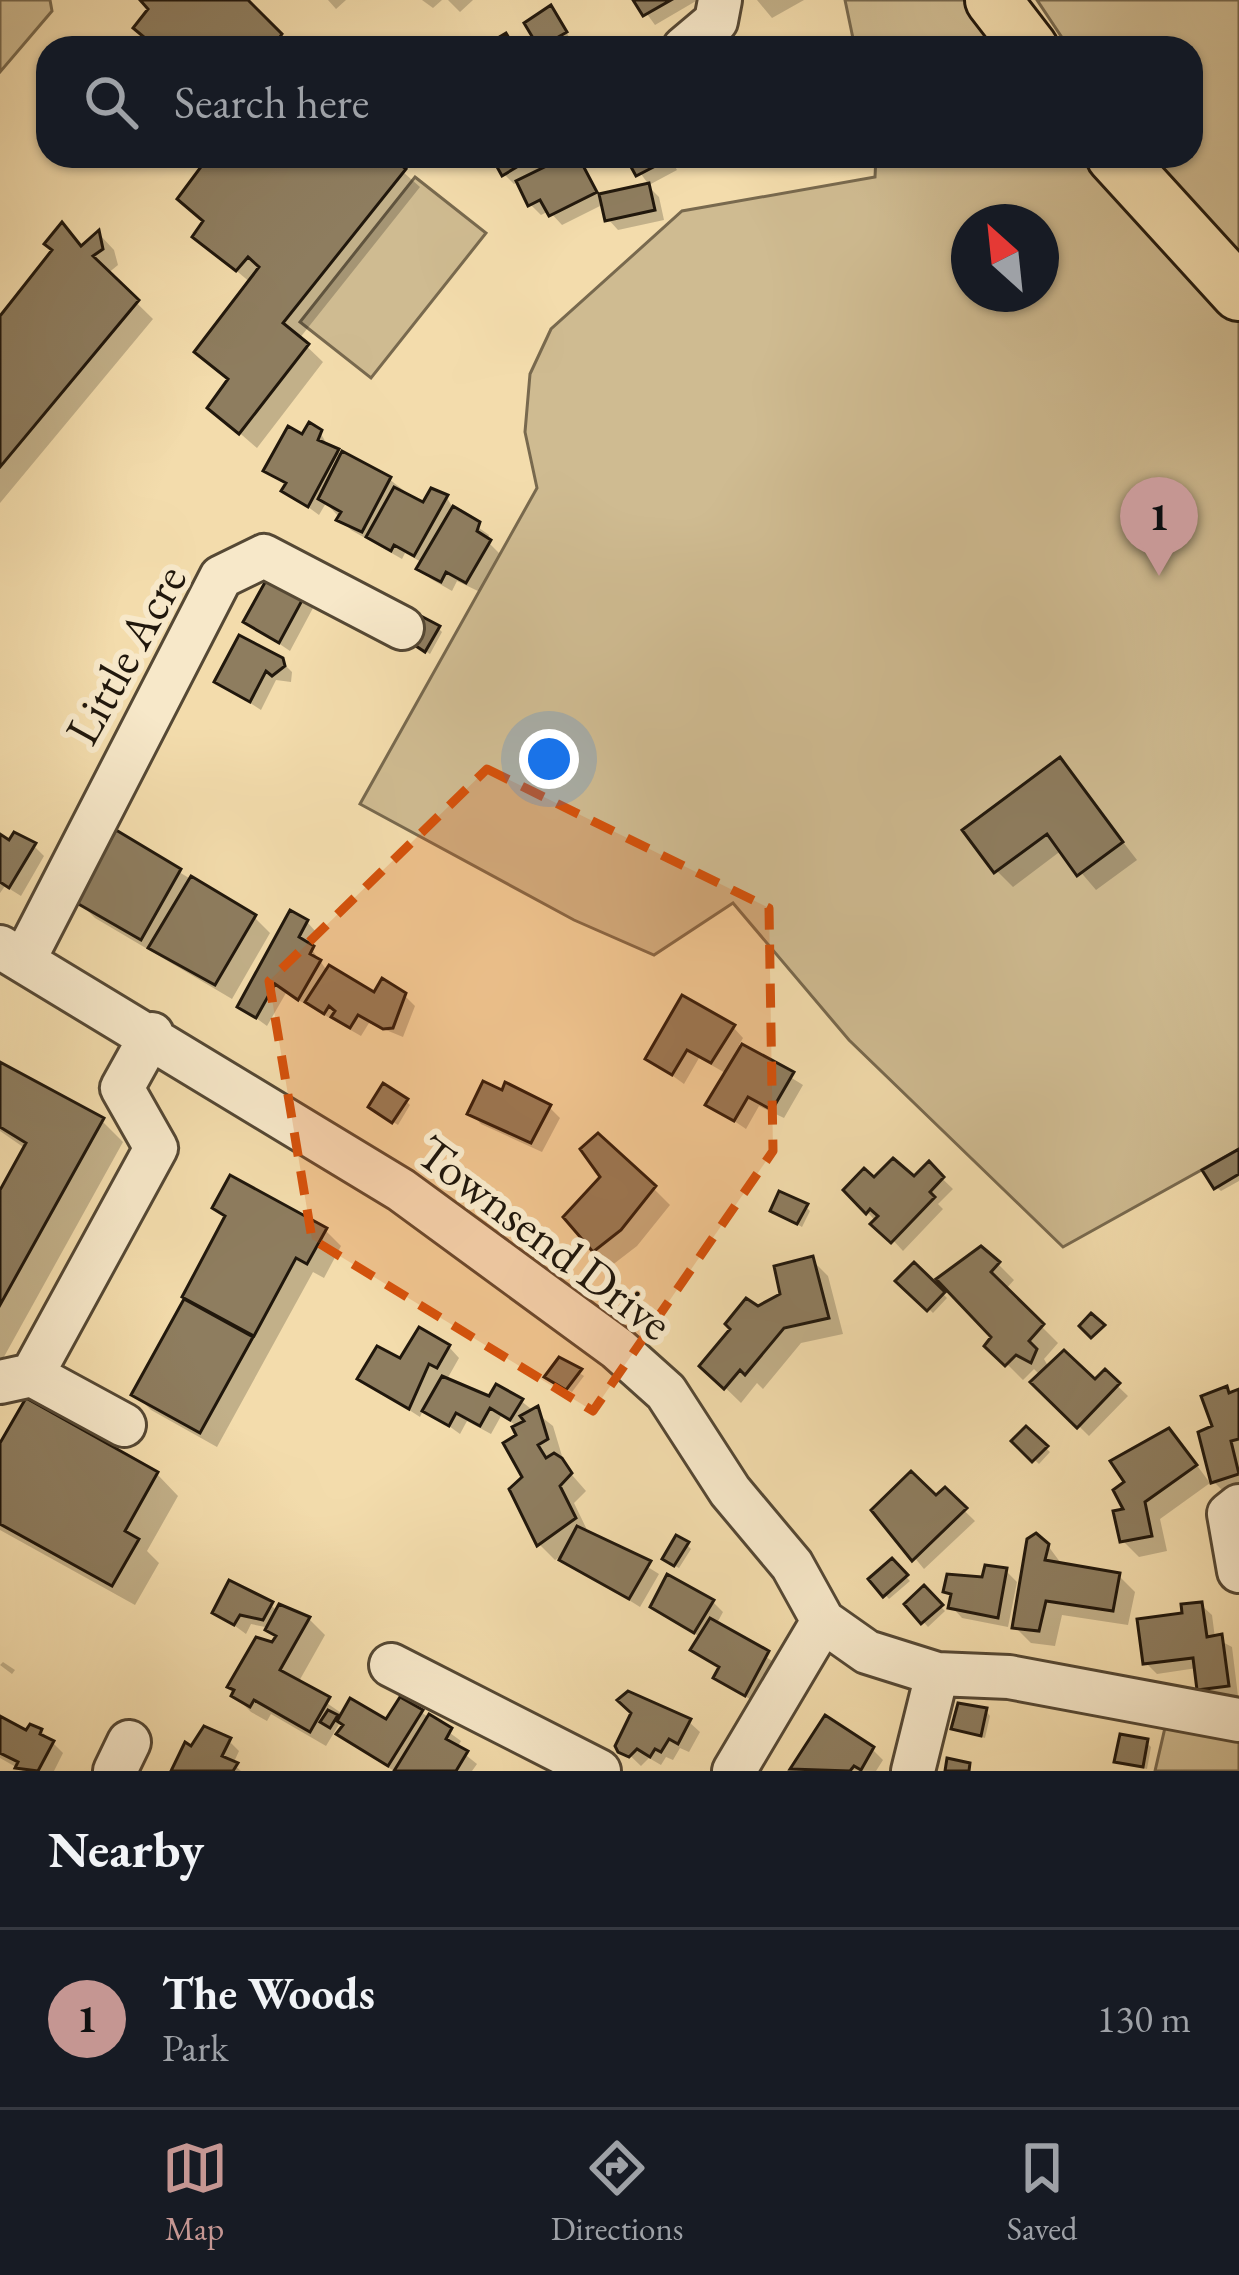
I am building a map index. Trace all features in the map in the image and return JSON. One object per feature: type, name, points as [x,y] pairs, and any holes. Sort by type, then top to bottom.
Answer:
[{"type":"main road","points":[[993,0],[1021,36]]},
{"type":"main road","points":[[1125,168],[1239,293]]},
{"type":"street","points":[[698,36],[716,21],[720,0]]},
{"type":"street","name":"Little Acre","points":[[12,953],[221,577],[264,556],[402,628]]},
{"type":"street","name":"Townsend Drive","points":[[12,953],[152,1034],[401,1190],[634,1363],[666,1392],[730,1491],[792,1565],[824,1621],[867,1652],[937,1674],[1009,1677],[1239,1720]]},
{"type":"street","points":[[124,1425],[16,1378],[156,1148],[122,1088],[152,1034]]},
{"type":"street","points":[[1239,1506],[1229,1514],[1239,1571]]},
{"type":"street","points":[[734,1771],[824,1621]]},
{"type":"street","points":[[392,1665],[599,1771]]},
{"type":"street","points":[[913,1771],[937,1674]]},
{"type":"highlighted area","points":[[487,769],[769,908],[773,1151],[593,1411],[312,1239],[269,981]]},
{"type":"shaded area","points":[[0,0],[50,0],[52,11],[0,72]]},
{"type":"shaded area","points":[[845,0],[979,0],[1006,36],[852,36]]},
{"type":"shaded area","points":[[1037,0],[1239,0],[1239,267],[1156,168],[1203,168],[1203,36],[1061,36]]},
{"type":"shaded area","points":[[875,168],[1107,168],[1166,244],[1239,322],[1239,1149],[1063,1247],[849,1040],[733,903],[654,955],[574,920],[360,804],[537,488],[525,432],[530,374],[551,329],[682,211],[875,177]]},
{"type":"shaded area","points":[[415,177],[486,233],[371,378],[300,322]]},
{"type":"shaded area","points":[[1167,1719],[1239,1730],[1239,1771],[1155,1771]]},
{"type":"building","points":[[140,0],[248,0],[282,34],[143,36],[133,28],[148,9]]},
{"type":"building","points":[[633,0],[671,0],[643,16]]},
{"type":"building","points":[[551,5],[567,32],[532,36],[524,23]]},
{"type":"building","points":[[200,168],[406,169],[283,323],[309,344],[239,434],[207,408],[228,379],[194,352],[259,267],[248,257],[236,271],[192,237],[203,221],[177,199]]},
{"type":"building","points":[[543,168],[584,168],[597,192],[549,216],[540,200],[528,206],[516,181]]},
{"type":"building","points":[[649,183],[655,210],[605,221],[599,194]]},
{"type":"building","points":[[62,222],[81,246],[99,230],[103,249],[93,256],[139,300],[0,467],[0,316],[52,250],[44,244]]},
{"type":"building","points":[[309,422],[322,430],[318,440],[339,449],[308,507],[281,491],[286,483],[263,471],[288,426],[302,434]]},
{"type":"building","points":[[342,451],[391,477],[362,532],[336,520],[341,512],[318,499]]},
{"type":"building","points":[[394,487],[423,502],[431,488],[448,495],[414,556],[394,545],[391,551],[366,537]]},
{"type":"building","points":[[453,506],[480,522],[477,531],[491,540],[466,583],[446,572],[441,582],[416,569]]},
{"type":"building","points":[[268,577],[305,595],[279,643],[243,622]]},
{"type":"building","points":[[419,615],[440,626],[425,652],[404,638]]},
{"type":"building","points":[[239,635],[283,658],[285,666],[272,676],[266,671],[250,702],[214,682]]},
{"type":"building","points":[[1060,757],[1123,842],[1077,876],[1047,834],[994,873],[962,830]]},
{"type":"building","points":[[116,830],[181,869],[141,940],[75,902]]},
{"type":"building","points":[[14,832],[36,843],[9,888],[0,882],[0,834],[9,840]]},
{"type":"building","points":[[191,876],[256,915],[215,985],[148,948]]},
{"type":"building","points":[[290,910],[308,920],[299,937],[314,946],[310,954],[321,960],[298,1000],[275,984],[256,1018],[237,1007]]},
{"type":"building","points":[[329,965],[374,992],[382,978],[406,993],[393,1028],[383,1029],[358,1015],[350,1028],[331,1017],[335,1011],[329,1006],[324,1014],[305,1002]]},
{"type":"building","points":[[682,995],[735,1025],[711,1063],[687,1050],[672,1075],[645,1059]]},
{"type":"building","points":[[742,1044],[794,1072],[772,1110],[748,1097],[734,1121],[705,1105]]},
{"type":"building","points":[[0,1062],[104,1118],[0,1305],[0,1190],[26,1143],[0,1127]]},
{"type":"building","points":[[483,1081],[502,1090],[505,1082],[551,1105],[531,1143],[467,1114]]},
{"type":"building","points":[[383,1083],[408,1099],[392,1123],[368,1107]]},
{"type":"building","points":[[598,1133],[656,1186],[621,1230],[593,1252],[563,1217],[600,1177],[580,1149]]},
{"type":"building","points":[[1239,1149],[1239,1174],[1214,1189],[1202,1170]]},
{"type":"building","points":[[893,1158],[914,1176],[929,1161],[944,1177],[930,1192],[935,1197],[891,1243],[870,1224],[878,1216],[870,1209],[866,1214],[843,1190],[864,1168],[874,1177]]},
{"type":"building","points":[[230,1175],[327,1228],[307,1264],[296,1258],[254,1336],[182,1297],[225,1216],[212,1208]]},
{"type":"building","points":[[779,1191],[808,1204],[797,1224],[770,1211]]},
{"type":"building","points":[[981,1246],[1000,1262],[991,1272],[1044,1324],[1029,1341],[1037,1349],[1031,1363],[1016,1355],[1005,1366],[984,1346],[991,1337],[936,1279]]},
{"type":"building","points":[[813,1256],[829,1318],[784,1328],[745,1375],[740,1370],[724,1389],[699,1366],[730,1329],[725,1324],[746,1298],[758,1306],[780,1294],[774,1266]]},
{"type":"building","points":[[914,1262],[945,1292],[927,1311],[895,1281]]},
{"type":"building","points":[[184,1299],[253,1337],[200,1433],[131,1395]]},
{"type":"building","points":[[1091,1313],[1105,1325],[1091,1338],[1079,1326]]},
{"type":"building","points":[[419,1327],[450,1345],[437,1368],[429,1364],[409,1409],[357,1379],[377,1346],[400,1358]]},
{"type":"building","points":[[1064,1350],[1095,1379],[1105,1369],[1120,1383],[1077,1428],[1030,1382]]},
{"type":"building","points":[[559,1357],[582,1369],[566,1390],[544,1377]]},
{"type":"building","points":[[442,1376],[489,1396],[496,1384],[523,1399],[510,1420],[490,1408],[480,1426],[456,1413],[449,1426],[422,1411]]},
{"type":"building","points":[[1227,1386],[1229,1393],[1239,1389],[1239,1439],[1231,1441],[1239,1474],[1211,1483],[1198,1432],[1212,1426],[1201,1396]]},
{"type":"building","points":[[26,1398],[158,1472],[125,1531],[139,1539],[112,1586],[0,1524],[0,1443]]},
{"type":"building","points":[[538,1406],[548,1439],[538,1445],[546,1458],[554,1453],[562,1458],[572,1473],[560,1486],[576,1518],[537,1546],[509,1489],[522,1477],[503,1443],[516,1435],[512,1427],[524,1421],[520,1416]]},
{"type":"building","points":[[1026,1426],[1048,1446],[1032,1462],[1011,1441]]},
{"type":"building","points":[[1169,1428],[1197,1465],[1145,1502],[1152,1536],[1120,1542],[1113,1511],[1123,1509],[1113,1490],[1124,1482],[1110,1461]]},
{"type":"building","points":[[911,1471],[936,1495],[945,1487],[967,1508],[912,1561],[871,1510]]},
{"type":"building","points":[[577,1526],[651,1561],[629,1599],[559,1560]]},
{"type":"building","points":[[1036,1533],[1049,1544],[1045,1560],[1120,1573],[1113,1611],[1046,1601],[1039,1631],[1012,1628],[1027,1539]]},
{"type":"building","points":[[676,1535],[689,1542],[674,1566],[662,1559]]},
{"type":"building","points":[[892,1558],[908,1575],[883,1597],[868,1579]]},
{"type":"building","points":[[985,1565],[1007,1568],[998,1618],[948,1608],[951,1594],[943,1592],[947,1574],[982,1577]]},
{"type":"building","points":[[667,1574],[714,1600],[694,1633],[650,1607]]},
{"type":"building","points":[[229,1580],[273,1602],[263,1620],[240,1615],[234,1625],[212,1613]]},
{"type":"building","points":[[924,1585],[943,1605],[921,1624],[904,1604]]},
{"type":"building","points":[[1202,1602],[1207,1637],[1222,1634],[1229,1686],[1197,1690],[1193,1658],[1143,1664],[1137,1619],[1182,1613],[1181,1604]]},
{"type":"building","points":[[279,1604],[310,1617],[280,1670],[330,1697],[310,1732],[254,1700],[250,1707],[231,1696],[234,1690],[227,1687],[256,1637],[272,1642],[276,1636],[265,1630]]},
{"type":"building","points":[[710,1618],[769,1651],[745,1696],[713,1678],[719,1667],[690,1650]]},
{"type":"building","points":[[628,1691],[691,1719],[678,1744],[669,1739],[661,1752],[655,1749],[650,1757],[637,1749],[629,1757],[618,1752],[615,1746],[631,1713],[617,1700]]},
{"type":"building","points":[[400,1697],[423,1710],[388,1766],[336,1734],[343,1725],[337,1721],[350,1698],[386,1719]]},
{"type":"building","points":[[958,1703],[987,1708],[981,1736],[951,1729]]},
{"type":"building","points":[[328,1710],[338,1715],[330,1728],[320,1722]]},
{"type":"building","points":[[429,1714],[452,1728],[446,1739],[468,1751],[456,1771],[394,1771]]},
{"type":"building","points":[[825,1715],[874,1747],[861,1770],[854,1766],[850,1771],[790,1769]]},
{"type":"building","points":[[0,1716],[26,1730],[30,1724],[42,1729],[40,1734],[54,1741],[38,1771],[15,1768],[18,1762],[0,1753]]},
{"type":"building","points":[[204,1726],[231,1738],[222,1756],[238,1763],[233,1771],[171,1771],[185,1742],[191,1746]]},
{"type":"building","points":[[1120,1734],[1148,1739],[1143,1767],[1114,1762]]},
{"type":"building","points":[[947,1758],[970,1763],[969,1771],[945,1771]]},
{"type":"place","name":"The Woods","points":[[1159,576]]}]
